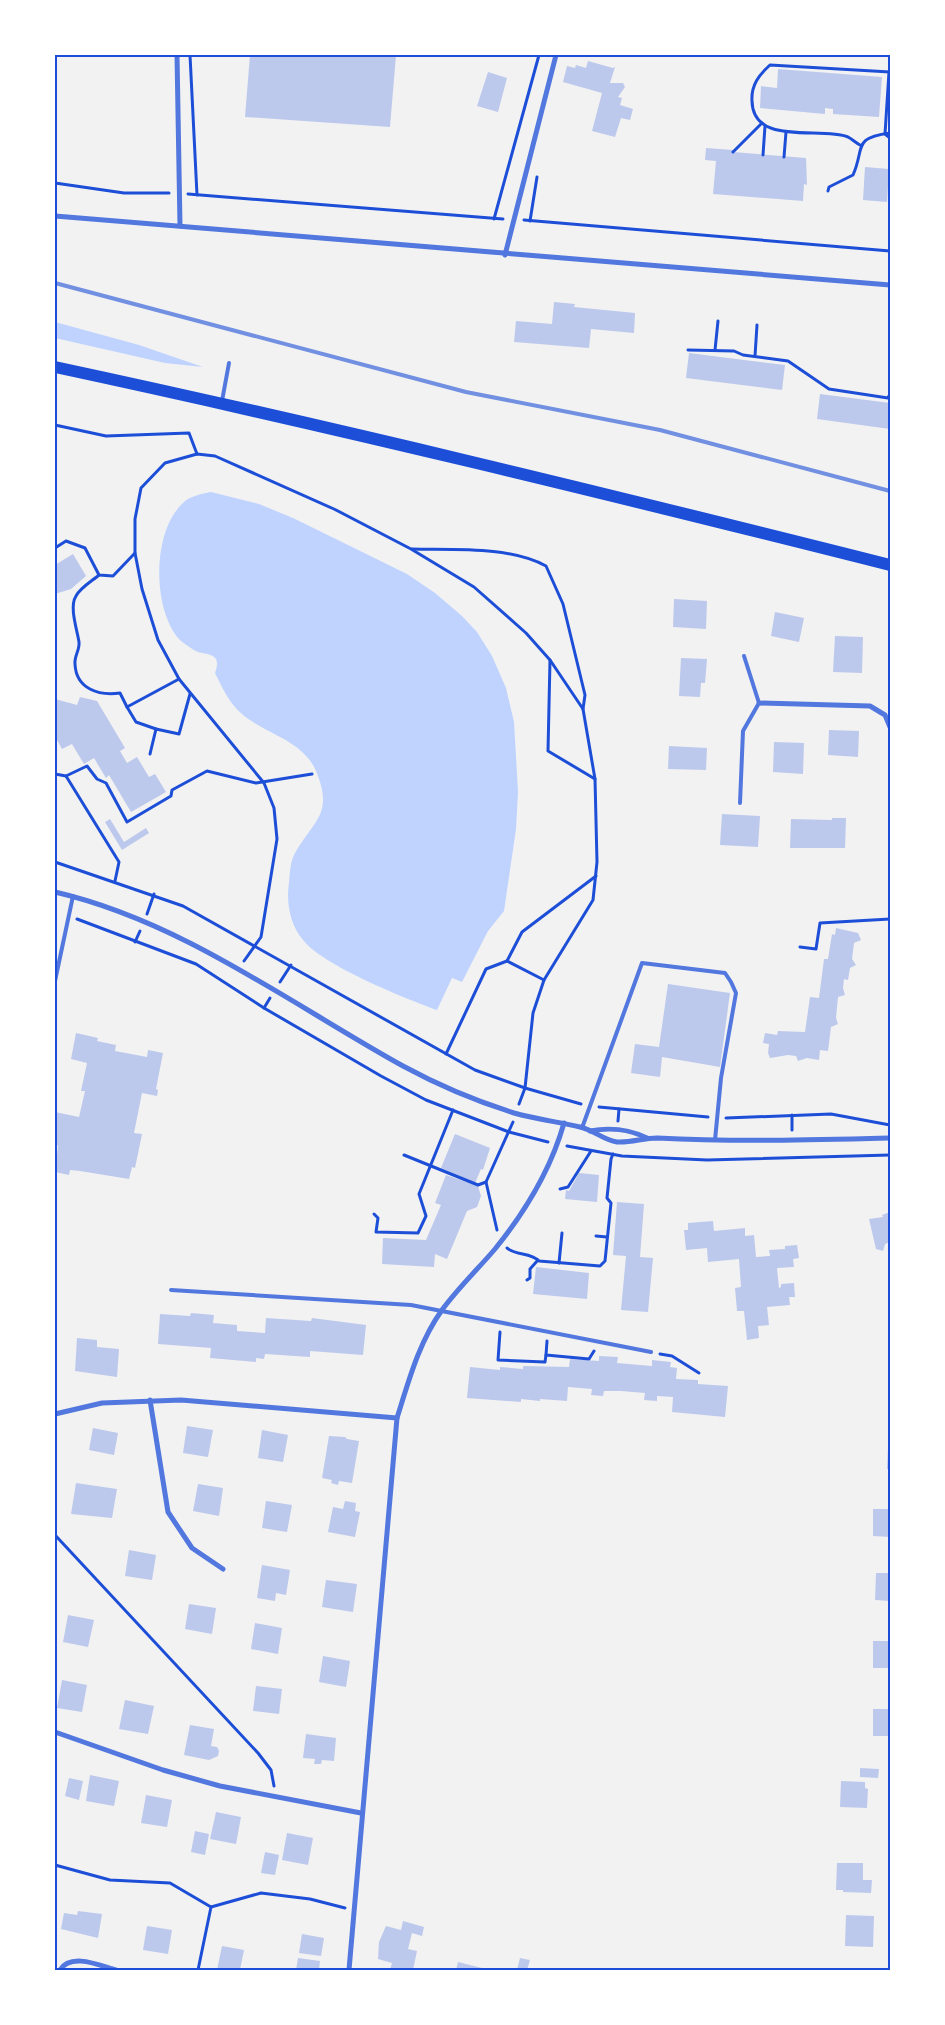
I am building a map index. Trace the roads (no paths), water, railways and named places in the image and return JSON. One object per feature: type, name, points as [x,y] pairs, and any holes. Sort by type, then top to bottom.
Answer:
[{"type":"main road","points":[[55,366],[551,480],[890,565]]},
{"type":"street","points":[[177,55],[180,226]]},
{"type":"street","points":[[504,255],[556,55]]},
{"type":"street","points":[[55,216],[504,255],[890,285]]},
{"type":"street","points":[[758,703],[870,706],[885,715],[890,727]]},
{"type":"street","points":[[55,892],[72,896],[144,923],[239,968],[404,1066],[462,1094],[516,1113],[582,1128],[605,1139],[628,1143],[648,1138],[715,1140],[890,1138]]},
{"type":"street","points":[[349,1970],[361,1813],[378,1659],[397,1418],[417,1355],[442,1310],[500,1242],[535,1191],[558,1145],[564,1124]]},
{"type":"street","points":[[590,1131],[607,1128],[630,1130],[648,1138]]},
{"type":"street","points":[[150,1400],[168,1512],[192,1548],[223,1569]]},
{"type":"street","points":[[55,1414],[102,1403],[181,1400],[397,1418]]},
{"type":"street","points":[[55,1732],[163,1770],[220,1786],[277,1799],[361,1813]]},
{"type":"street","points":[[60,1970],[62,1966],[78,1960],[116,1970]]},
{"type":"lane","points":[[221,403],[229,364]]},
{"type":"lane","points":[[740,803],[743,731],[758,703],[744,656]]},
{"type":"lane","points":[[55,981],[72,896]]},
{"type":"lane","points":[[582,1128],[642,963],[724,973],[736,993],[722,1078],[715,1140]]},
{"type":"lane","points":[[171,1290],[411,1304],[651,1352]]},
{"type":"water","points":[[55,322],[139,345],[203,367],[165,363],[55,338]]},
{"type":"water","points":[[211,492],[259,504],[293,518],[407,574],[435,593],[462,616],[477,632],[492,656],[506,688],[514,722],[518,792],[516,829],[504,911],[488,931],[462,982],[452,978],[437,1010],[366,980],[328,960],[313,950],[303,940],[295,927],[290,913],[288,898],[290,868],[295,853],[315,824],[322,807],[323,797],[316,771],[310,760],[302,752],[283,738],[251,721],[233,705],[215,673],[217,662],[214,656],[198,652],[185,644],[179,639],[170,625],[160,590],[161,550],[165,532],[173,516],[183,503],[189,499]]},
{"type":"railway","points":[[55,283],[466,392],[660,430],[890,491]]}]
